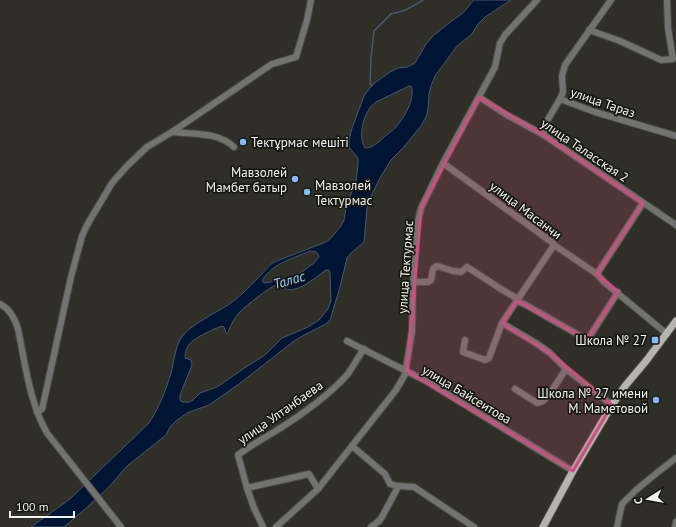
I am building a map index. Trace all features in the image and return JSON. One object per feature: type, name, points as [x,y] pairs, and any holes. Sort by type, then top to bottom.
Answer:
[{"type":"main road","points":[[543,527],[572,471],[624,386],[676,321]]},
{"type":"street","points":[[37,412],[42,409],[71,277],[82,236],[112,183],[147,147],[172,132],[272,64],[296,57],[307,20],[311,0]]},
{"type":"street","name":"улица Тектурмас","points":[[276,527],[318,489],[396,390],[407,371],[406,368],[412,331],[413,282],[418,221],[421,208],[443,163],[495,67],[500,43],[505,35],[537,0]]},
{"type":"street","points":[[560,99],[562,92],[562,76],[565,65],[611,0]]},
{"type":"street","points":[[589,30],[620,41],[660,60],[675,59],[668,28],[667,0]]},
{"type":"street","name":"улица Таласская 2","points":[[479,97],[507,115],[544,135],[676,225]]},
{"type":"street","name":"улица Тараз","points":[[544,135],[548,120],[560,99],[595,112],[676,136]]},
{"type":"street","points":[[172,132],[216,137],[224,139],[234,147]]},
{"type":"street","name":"улица Масанчи","points":[[443,163],[553,242],[554,245],[597,274],[604,282],[667,334]]},
{"type":"street","points":[[597,274],[643,203]]},
{"type":"street","points":[[465,340],[463,352],[485,360],[489,358],[502,323],[554,245]]},
{"type":"street","points":[[413,282],[428,282],[431,280],[433,269],[437,266],[461,272],[467,267],[517,300],[584,338],[590,336],[618,292]]},
{"type":"street","points":[[0,304],[10,312],[15,320],[30,387],[37,412],[43,426],[121,527]]},
{"type":"street","points":[[502,323],[550,353],[566,369],[612,405]]},
{"type":"street","name":"улица Байсеитова","points":[[347,340],[426,381],[572,471]]},
{"type":"street","name":"улица Ултанбаева","points":[[247,488],[238,455],[298,416],[325,396],[347,374],[364,349]]},
{"type":"street","points":[[515,389],[537,403],[543,401],[549,395],[566,369]]},
{"type":"street","points":[[352,446],[385,474],[390,484],[398,487],[405,486],[414,488],[465,524],[474,527]]},
{"type":"street","points":[[618,527],[622,504],[636,490],[676,458]]},
{"type":"street","points":[[263,527],[247,488],[309,474],[318,489]]},
{"type":"street","points":[[371,527],[382,518],[398,487]]},
{"type":"street","points":[[675,527],[676,522]]},
{"type":"highlighted area","points":[[479,97],[544,135],[643,203],[597,274],[618,292],[590,336],[584,338],[517,301],[502,323],[550,353],[612,405],[573,471],[407,371],[421,208]]},
{"type":"water","name":"Талас","points":[[474,0],[511,0],[485,17],[478,24],[472,34],[457,46],[435,76],[429,94],[426,117],[421,126],[391,160],[370,198],[367,208],[364,242],[347,258],[330,320],[326,324],[294,341],[239,384],[209,405],[187,413],[176,421],[170,427],[166,435],[127,466],[108,488],[64,527],[31,527],[70,499],[149,423],[156,411],[171,373],[177,346],[185,333],[234,301],[274,262],[326,242],[341,226],[344,220],[347,203],[356,182],[358,164],[358,158],[349,147],[349,140],[364,96],[372,85],[390,72],[415,63],[426,44],[434,35],[463,13]],"holes":[[[411,86],[412,91],[411,102],[399,123],[376,144],[365,148],[362,130],[368,111],[376,102]],[[310,251],[316,252],[319,257],[314,263],[295,277],[265,283],[263,282],[262,280],[272,269]],[[326,270],[329,270],[331,301],[328,309],[319,320],[308,327],[282,338],[265,355],[217,387],[200,393],[189,402],[182,402],[180,400],[180,395],[192,365],[191,360],[185,358],[186,349],[190,343],[196,338],[222,326],[227,334],[234,319],[242,310],[278,284],[291,290],[308,283]]]},
{"type":"waterway","points":[[372,86],[370,83],[374,31],[391,14],[406,10],[423,0]]},
{"type":"place","name":"Тектұрмас мешіті","points":[[243,142]]},
{"type":"place","name":"Мавзолей Мамбет батыр","points":[[295,179]]},
{"type":"place","name":"Мавзолей Тектурмас","points":[[307,192]]},
{"type":"place","name":"Школа № 27","points":[[655,340]]},
{"type":"place","name":"Школа № 27 имени М. Маметовой","points":[[656,400]]}]
